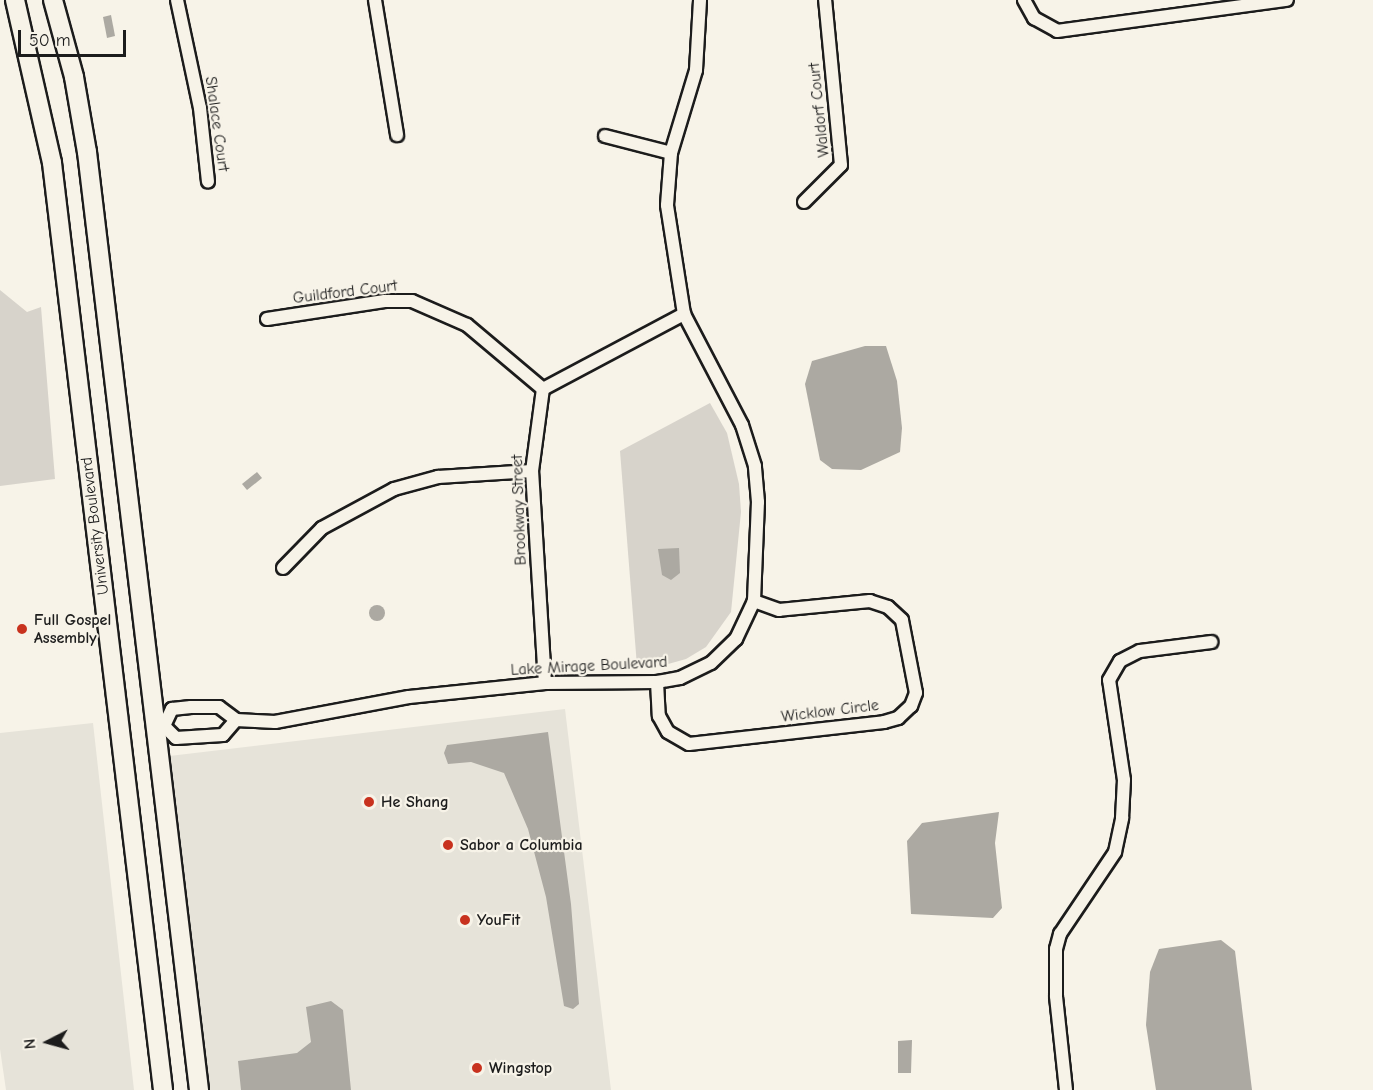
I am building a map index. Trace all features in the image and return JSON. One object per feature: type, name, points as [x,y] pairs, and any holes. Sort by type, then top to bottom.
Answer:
[{"type":"main road","name":"University Boulevard","points":[[15,0],[52,163],[119,739],[163,1090]]},
{"type":"main road","points":[[53,0],[74,77],[87,152],[160,727],[199,1090]]},
{"type":"street","name":"Shalace Court","points":[[177,0],[200,108],[208,182]]},
{"type":"street","points":[[375,0],[397,135]]},
{"type":"street","name":"Lake Mirage Boulevard","points":[[160,727],[172,709],[191,707],[219,707],[236,720],[275,722],[409,697],[545,683],[657,682],[680,678],[711,663],[736,639],[754,601],[758,502],[755,466],[742,425],[684,314],[667,206],[670,153],[696,70],[700,0]]},
{"type":"street","name":"Waldorf Court","points":[[804,202],[841,165],[825,0]]},
{"type":"street","points":[[1024,0],[1034,18],[1057,31],[1250,2],[1287,0]]},
{"type":"street","points":[[605,136],[670,153]]},
{"type":"street","name":"Guildford Court","points":[[267,318],[385,301],[412,301],[467,325],[543,389]]},
{"type":"street","points":[[543,389],[684,314]]},
{"type":"street","name":"Brookway Street","points":[[543,389],[532,471],[545,683]]},
{"type":"street","points":[[283,568],[322,528],[394,489],[438,477],[532,471]]},
{"type":"street","name":"Wicklow Circle","points":[[657,682],[659,716],[668,732],[689,744],[884,722],[898,718],[911,706],[916,693],[902,620],[888,607],[870,601],[779,610],[754,601]]},
{"type":"street","points":[[1066,1090],[1056,996],[1056,949],[1060,934],[1115,852],[1122,818],[1124,780],[1109,680],[1120,661],[1140,651],[1211,642]]},
{"type":"street","points":[[160,727],[176,738],[223,735],[236,720]]},
{"type":"shaded area","points":[[111,15],[115,36],[107,38],[103,17]]},
{"type":"shaded area","points":[[0,290],[27,312],[41,307],[55,479],[0,486]]},
{"type":"shaded area","points":[[865,346],[886,346],[897,381],[902,428],[900,452],[861,470],[832,469],[820,460],[805,384],[812,361]]},
{"type":"shaded area","points":[[710,403],[727,433],[739,484],[741,512],[731,612],[706,647],[686,659],[661,666],[637,666],[620,451]]},
{"type":"shaded area","points":[[257,472],[262,478],[247,490],[242,484]]},
{"type":"shaded area","points":[[679,548],[680,573],[671,580],[662,575],[658,549]]},
{"type":"shaded area","points":[[377,605],[385,613],[377,621],[369,613]]},
{"type":"shaded area","points":[[565,709],[611,1090],[198,1090],[161,757]]},
{"type":"shaded area","points":[[93,723],[134,1090],[6,1090],[0,1049],[0,733]]},
{"type":"shaded area","points":[[548,732],[571,904],[579,1004],[573,1009],[564,1006],[546,897],[528,829],[504,773],[471,762],[448,764],[444,753],[447,745]]},
{"type":"shaded area","points":[[999,812],[995,843],[1002,908],[993,918],[911,914],[907,841],[922,823]]},
{"type":"shaded area","points":[[1221,940],[1235,951],[1252,1090],[1156,1090],[1146,1025],[1150,972],[1159,949]]},
{"type":"shaded area","points":[[331,1001],[343,1010],[351,1090],[241,1090],[238,1061],[297,1053],[311,1042],[306,1007]]},
{"type":"shaded area","points":[[912,1040],[911,1073],[898,1073],[898,1041]]},
{"type":"place","name":"Full Gospel Assembly","points":[[22,629]]},
{"type":"place","name":"He Shang","points":[[369,802]]},
{"type":"place","name":"Sabor a Columbia","points":[[448,845]]},
{"type":"place","name":"YouFit","points":[[465,920]]},
{"type":"place","name":"Wingstop","points":[[477,1068]]}]
